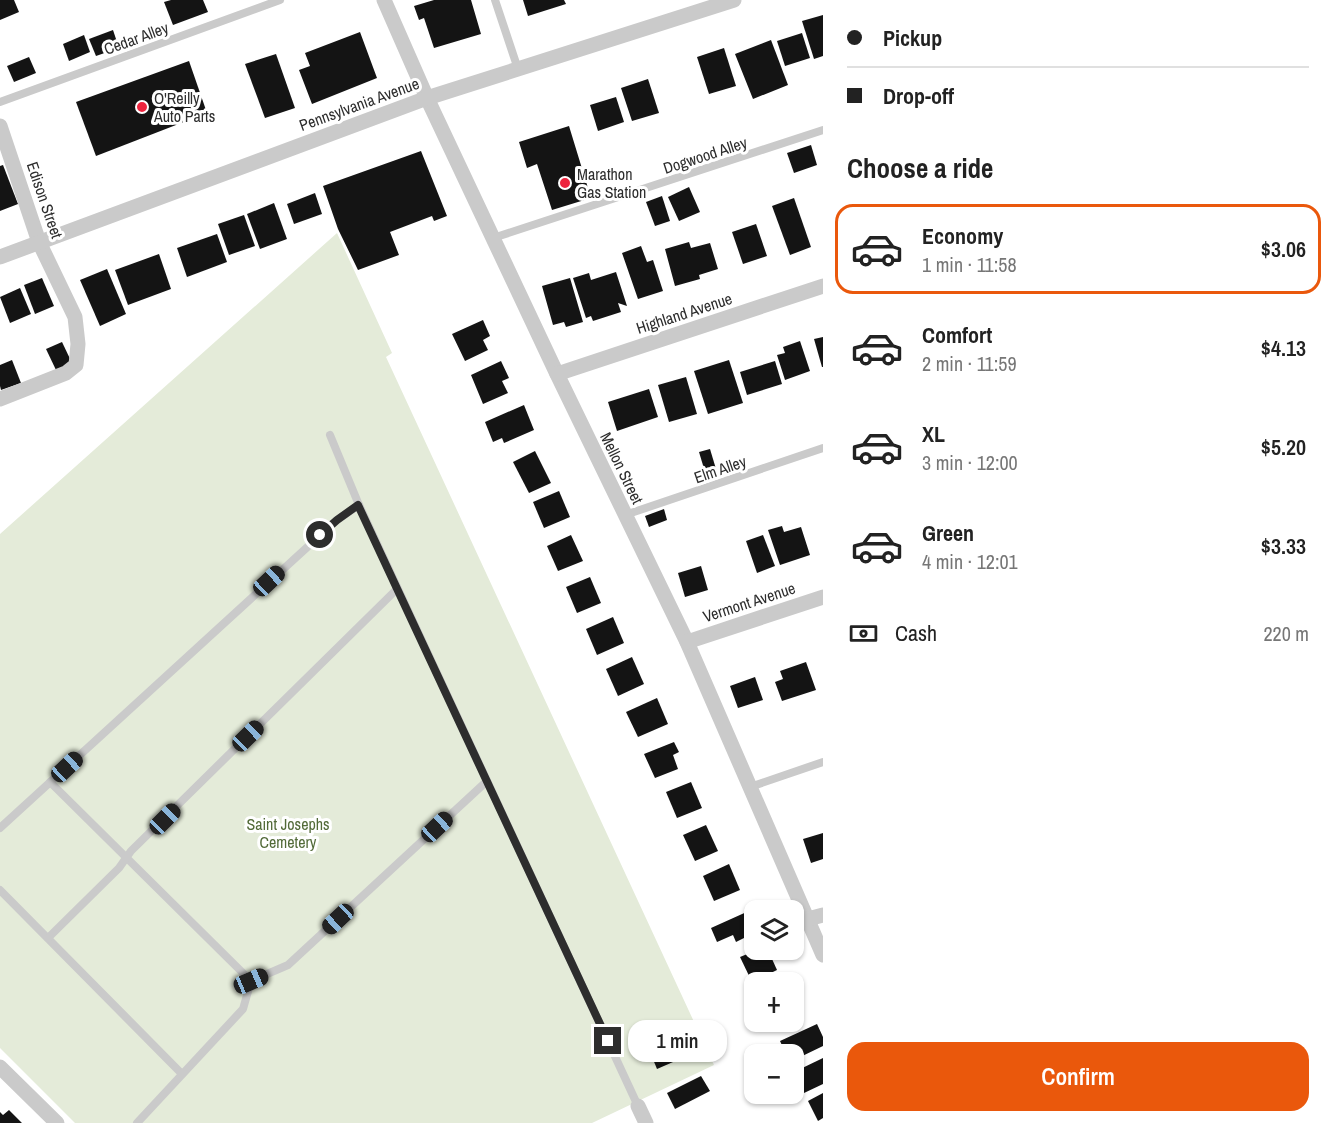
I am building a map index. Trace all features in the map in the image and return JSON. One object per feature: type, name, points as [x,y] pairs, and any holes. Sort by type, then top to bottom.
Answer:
[{"type":"street","name":"Mellon Street","points":[[384,0],[427,98],[556,374],[687,642],[823,955]]},
{"type":"street","name":"Pennsylvania Avenue","points":[[0,257],[427,98],[734,0]]},
{"type":"street","name":"Edison Street","points":[[0,126],[39,242],[75,317],[78,344],[76,365],[66,373],[0,399]]},
{"type":"street","name":"Highland Avenue","points":[[556,374],[823,286]]},
{"type":"street","name":"Vermont Avenue","points":[[687,642],[823,597]]},
{"type":"street","points":[[808,919],[823,915]]},
{"type":"street","points":[[0,1067],[49,1120]]},
{"type":"street","points":[[638,1106],[646,1123]]},
{"type":"lane","name":"Cedar Alley","points":[[0,102],[280,0]]},
{"type":"lane","points":[[495,0],[518,69]]},
{"type":"lane","name":"Dogwood Alley","points":[[493,238],[823,130]]},
{"type":"lane","points":[[330,435],[358,505],[638,1106]]},
{"type":"lane","name":"Elm Alley","points":[[625,515],[823,448]]},
{"type":"lane","points":[[0,828],[337,520],[358,505]]},
{"type":"lane","points":[[48,938],[120,868],[140,843],[397,589]]},
{"type":"lane","points":[[750,787],[823,762]]},
{"type":"lane","points":[[251,981],[288,965],[487,781]]},
{"type":"lane","points":[[50,782],[251,981]]},
{"type":"lane","points":[[0,890],[182,1074]]},
{"type":"lane","points":[[137,1123],[243,1009],[251,981]]},
{"type":"green space","name":"Saint Josephs Cemetery","points":[[337,233],[392,353],[386,357],[714,1065],[592,1123],[75,1123],[0,1048],[0,534]]},
{"type":"building","points":[[0,0],[14,0],[19,12],[0,20]]},
{"type":"building","points":[[203,0],[208,12],[173,25],[164,2]]},
{"type":"building","points":[[434,0],[471,0],[481,34],[434,48],[424,18],[419,20],[414,6]]},
{"type":"building","points":[[523,0],[564,0],[566,4],[528,16]]},
{"type":"building","points":[[823,15],[823,56],[814,59],[802,21]]},
{"type":"building","points":[[113,30],[119,48],[96,56],[89,39]]},
{"type":"building","points":[[360,32],[377,78],[312,104],[299,70],[310,66],[305,53]]},
{"type":"building","points":[[802,33],[810,58],[785,66],[777,41]]},
{"type":"building","points":[[84,35],[90,52],[69,61],[63,44]]},
{"type":"building","points":[[771,40],[788,85],[753,99],[735,54]]},
{"type":"building","points":[[724,48],[736,86],[709,94],[697,57]]},
{"type":"building","points":[[276,54],[295,108],[265,118],[245,64]]},
{"type":"building","points":[[29,57],[36,73],[14,82],[7,66]]},
{"type":"building","name":"O'Reilly Auto Parts","points":[[189,61],[207,113],[96,156],[76,102]]},
{"type":"building","points":[[648,79],[659,113],[632,121],[621,88]]},
{"type":"building","points":[[616,97],[624,122],[598,131],[590,105]]},
{"type":"building","name":"Marathon Gas Station","points":[[569,126],[591,198],[552,210],[537,164],[527,168],[519,142]]},
{"type":"building","points":[[811,145],[817,165],[794,173],[787,153]]},
{"type":"building","points":[[421,151],[447,216],[434,221],[432,216],[390,232],[399,255],[358,270],[338,229],[323,186]]},
{"type":"building","points":[[3,165],[18,204],[0,211],[0,166]]},
{"type":"building","points":[[689,187],[700,212],[679,221],[668,197]]},
{"type":"building","points":[[315,193],[322,214],[294,224],[287,204]]},
{"type":"building","points":[[662,196],[670,221],[655,226],[646,202]]},
{"type":"building","points":[[794,198],[811,247],[790,255],[772,206]]},
{"type":"building","points":[[274,203],[287,239],[260,249],[247,214]]},
{"type":"building","points":[[244,215],[255,246],[229,255],[218,224]]},
{"type":"building","points":[[756,224],[767,256],[743,264],[732,232]]},
{"type":"building","points":[[217,234],[227,262],[187,277],[177,248]]},
{"type":"building","points":[[689,242],[691,248],[710,243],[718,269],[699,275],[700,279],[675,286],[665,249]]},
{"type":"building","points":[[641,246],[647,262],[653,260],[663,291],[638,299],[622,253]]},
{"type":"building","points":[[159,254],[171,289],[128,305],[115,270]]},
{"type":"building","points":[[107,269],[126,314],[100,326],[80,280]]},
{"type":"building","points":[[616,272],[627,306],[618,303],[621,312],[593,321],[591,316],[586,318],[573,278],[589,273],[591,280]]},
{"type":"building","points":[[42,278],[54,306],[35,314],[24,285]]},
{"type":"building","points":[[570,278],[583,322],[566,327],[564,322],[553,325],[542,286]]},
{"type":"building","points":[[20,288],[31,314],[10,323],[0,297]]},
{"type":"building","points":[[483,320],[490,336],[483,340],[488,350],[465,361],[452,334]]},
{"type":"building","points":[[823,337],[823,367],[822,367],[814,339]]},
{"type":"building","points":[[800,341],[810,371],[785,380],[777,355],[785,353],[783,347]]},
{"type":"building","points":[[62,342],[72,363],[56,370],[46,349]]},
{"type":"building","points":[[12,360],[21,383],[1,390],[0,365]]},
{"type":"building","points":[[729,360],[743,403],[708,414],[694,371]]},
{"type":"building","points":[[501,361],[509,378],[502,381],[508,393],[483,404],[471,375]]},
{"type":"building","points":[[775,361],[782,384],[747,395],[740,372]]},
{"type":"building","points":[[686,377],[697,414],[669,422],[658,385]]},
{"type":"building","points":[[649,389],[658,417],[617,431],[608,402]]},
{"type":"building","points":[[524,405],[534,430],[504,443],[502,438],[493,442],[485,422]]},
{"type":"building","points":[[710,449],[716,469],[705,472],[699,452]]},
{"type":"building","points":[[535,451],[551,483],[529,493],[513,462]]},
{"type":"building","points":[[559,491],[570,517],[544,528],[533,502]]},
{"type":"building","points":[[664,509],[667,520],[649,527],[645,516]]},
{"type":"building","points":[[782,526],[784,532],[801,527],[810,555],[780,565],[768,530]]},
{"type":"building","points":[[571,535],[583,561],[558,571],[547,546]]},
{"type":"building","points":[[763,535],[775,566],[757,573],[746,541]]},
{"type":"building","points":[[701,566],[708,590],[685,597],[678,573]]},
{"type":"building","points":[[590,577],[601,603],[577,613],[566,587]]},
{"type":"building","points":[[613,617],[624,643],[597,655],[586,629]]},
{"type":"building","points":[[632,657],[644,684],[618,696],[606,669]]},
{"type":"building","points":[[806,662],[816,690],[782,701],[775,682],[783,679],[780,671]]},
{"type":"building","points":[[755,677],[763,700],[738,708],[730,686]]},
{"type":"building","points":[[657,698],[668,724],[638,737],[626,712]]},
{"type":"building","points":[[674,742],[679,752],[673,755],[678,769],[655,778],[644,754]]},
{"type":"building","points":[[691,782],[702,808],[677,818],[666,792]]},
{"type":"building","points":[[706,825],[718,851],[695,861],[683,835]]},
{"type":"building","points":[[823,833],[823,859],[811,863],[803,839]]},
{"type":"building","points":[[729,864],[740,890],[714,901],[703,876]]},
{"type":"building","points":[[744,913],[744,938],[736,942],[733,935],[717,942],[711,928]]},
{"type":"building","points":[[744,955],[744,960],[772,960],[777,970],[747,972],[740,957]]},
{"type":"building","points":[[817,1024],[823,1037],[823,1046],[804,1055],[804,1044],[781,1044],[780,1041],[804,1032]]},
{"type":"building","points":[[689,1035],[696,1052],[657,1069],[650,1052]]},
{"type":"building","points":[[823,1058],[823,1084],[804,1093],[804,1067]]},
{"type":"building","points":[[701,1076],[710,1091],[675,1109],[667,1093]]},
{"type":"building","points":[[823,1093],[823,1118],[818,1121],[808,1101]]},
{"type":"building","points":[[9,1110],[22,1123],[0,1123],[0,1112],[3,1115]]},
{"type":"place","name":"O'Reilly Auto Parts","points":[[142,107]]},
{"type":"place","name":"Marathon Gas Station","points":[[565,183]]},
{"type":"route","points":[[320,535],[358,505],[608,1041]]}]
